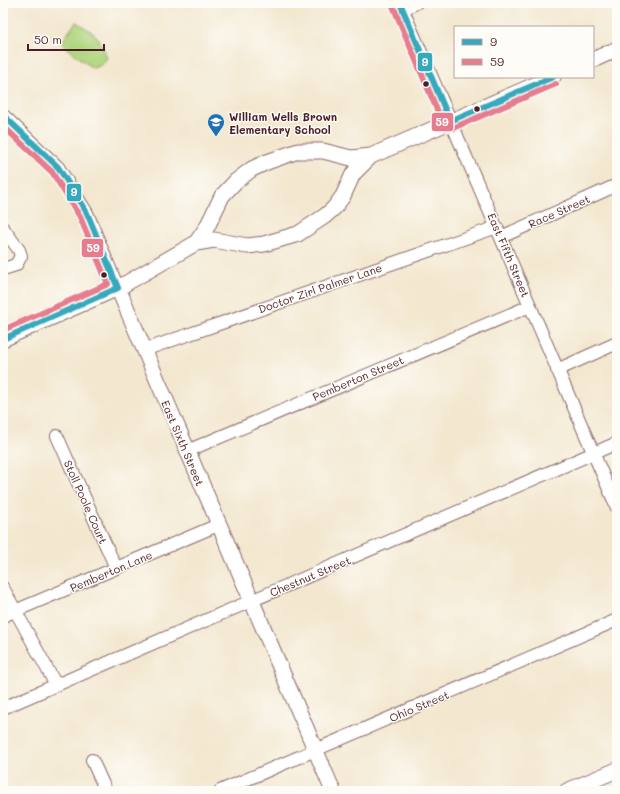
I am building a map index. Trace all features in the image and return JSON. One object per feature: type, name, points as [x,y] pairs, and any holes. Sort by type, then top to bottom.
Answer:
[{"type":"street","points":[[401,6],[416,3]]},
{"type":"street","name":"East Fifth Street","points":[[401,6],[617,508]]},
{"type":"street","points":[[594,60],[617,49]]},
{"type":"street","points":[[196,243],[212,217],[222,196],[236,181],[252,169],[283,155],[298,151],[323,151],[351,158],[371,156],[551,78]]},
{"type":"street","name":"East Sixth Street","points":[[4,120],[58,167],[87,213],[186,451],[333,791]]},
{"type":"street","points":[[336,154],[346,162],[349,171],[348,184]]},
{"type":"street","points":[[4,335],[118,288],[196,243],[214,240],[247,246],[264,244],[298,234],[334,208],[353,174],[371,156]]},
{"type":"street","name":"Race Street","points":[[499,232],[617,185]]},
{"type":"street","points":[[212,217],[213,226],[218,234],[229,242]]},
{"type":"street","points":[[3,228],[21,256],[16,265],[3,269]]},
{"type":"street","name":"Doctor Zirl Palmer Lane","points":[[144,350],[499,232]]},
{"type":"street","name":"Pemberton Street","points":[[186,451],[530,306]]},
{"type":"street","points":[[558,370],[617,343]]},
{"type":"street","name":"Stoll Poole Court","points":[[57,436],[116,568]]},
{"type":"street","name":"Chestnut Street","points":[[3,708],[617,443]]},
{"type":"street","name":"Pemberton Lane","points":[[3,616],[218,525]]},
{"type":"street","points":[[3,588],[56,685]]},
{"type":"street","name":"Ohio Street","points":[[220,791],[617,620]]},
{"type":"street","points":[[92,760],[106,791]]},
{"type":"street","points":[[567,791],[617,770]]},
{"type":"green space","points":[[76,22],[96,36],[102,45],[107,58],[99,66],[92,68],[61,43]]},
{"type":"transit line","name":"9","points":[[400,3],[450,121]]},
{"type":"transit line","name":"59","points":[[393,6],[446,128],[453,128],[556,84]]},
{"type":"transit line","name":"9","points":[[450,121],[551,78]]},
{"type":"transit line","name":"9","points":[[3,115],[58,167],[87,213],[118,288]]},
{"type":"transit line","name":"59","points":[[3,126],[52,172],[80,217],[108,284],[3,330]]},
{"type":"transit line","name":"9","points":[[3,339],[118,288]]},
{"type":"place","name":"William Wells Brown Elementary School","points":[[216,137]]}]
